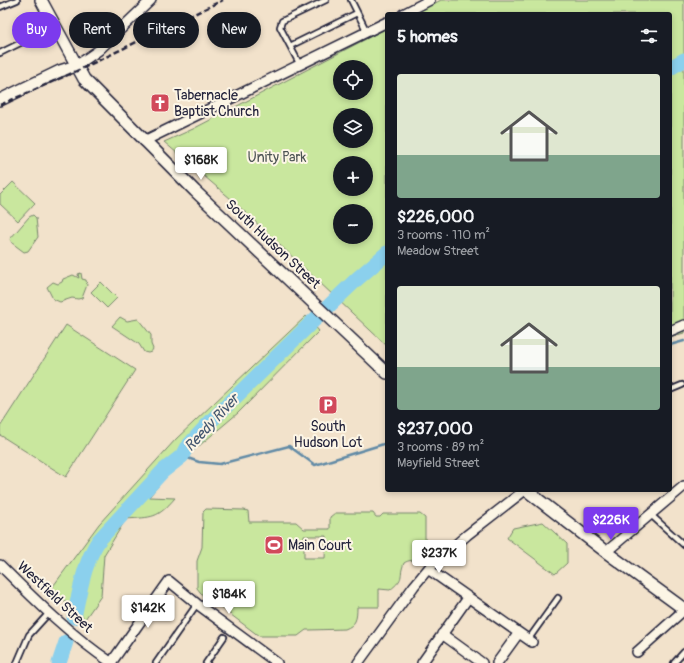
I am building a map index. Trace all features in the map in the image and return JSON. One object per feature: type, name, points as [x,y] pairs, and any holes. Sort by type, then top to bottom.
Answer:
[{"type":"street","name":"South Hudson Street","points":[[41,0],[47,12]]},
{"type":"street","points":[[0,100],[60,71],[76,66],[99,50],[150,0]]},
{"type":"street","points":[[407,12],[430,0]]},
{"type":"street","points":[[144,141],[385,23]]},
{"type":"street","name":"South Hudson Street","points":[[61,37],[84,79],[144,141],[385,371]]},
{"type":"street","points":[[672,330],[684,325]]},
{"type":"street","points":[[606,552],[684,486]]},
{"type":"street","points":[[358,663],[414,586],[428,570],[467,535],[523,492]]},
{"type":"street","points":[[529,492],[684,610],[637,652]]},
{"type":"street","name":"Westfield Street","points":[[0,564],[49,613],[83,643],[111,663]]},
{"type":"street","points":[[428,570],[530,641]]},
{"type":"street","points":[[111,663],[170,581],[276,663]]},
{"type":"street","points":[[422,663],[468,598]]},
{"type":"street","points":[[442,634],[482,663]]},
{"type":"street","points":[[497,663],[518,634]]},
{"type":"lane","points":[[0,7],[17,0]]},
{"type":"lane","points":[[300,65],[280,26],[282,21],[326,0]]},
{"type":"lane","points":[[351,0],[367,32]]},
{"type":"lane","points":[[290,46],[357,13]]},
{"type":"lane","points":[[0,53],[12,47]]},
{"type":"lane","points":[[672,389],[682,385]]},
{"type":"lane","points":[[651,515],[683,542]]},
{"type":"lane","points":[[530,641],[558,598]]},
{"type":"lane","points":[[156,663],[198,604]]},
{"type":"lane","points":[[17,663],[30,635],[49,613]]},
{"type":"lane","points":[[206,663],[224,638]]},
{"type":"lane","points":[[674,663],[684,652]]},
{"type":"green space","points":[[441,0],[684,0],[684,333],[672,336],[672,12],[418,12]]},
{"type":"green space","name":"Unity Park","points":[[385,29],[385,344],[231,199],[164,142],[193,129]]},
{"type":"green space","points":[[13,182],[35,203],[18,221],[0,204],[0,195]]},
{"type":"green space","points":[[33,215],[36,218],[38,237],[28,251],[24,252],[12,243],[10,239],[29,217]]},
{"type":"green space","points":[[81,273],[82,279],[86,280],[87,285],[82,298],[72,298],[60,302],[53,299],[47,287],[53,282],[58,284],[62,282],[63,279],[73,275],[79,278],[78,274]]},
{"type":"green space","points":[[101,282],[117,298],[107,308],[91,292]]},
{"type":"green space","points":[[306,316],[319,331],[238,413],[174,467],[149,497],[175,498],[169,505],[154,516],[126,519],[104,555],[101,596],[85,619],[51,589],[99,524],[176,439]]},
{"type":"green space","points":[[120,317],[127,321],[138,319],[151,335],[151,344],[153,349],[151,352],[144,352],[139,344],[112,326]]},
{"type":"green space","points":[[66,325],[135,370],[66,477],[0,435],[0,427]]},
{"type":"green space","points":[[206,509],[244,510],[248,511],[249,522],[296,522],[304,529],[330,529],[330,517],[335,513],[373,513],[376,517],[380,517],[383,514],[420,514],[425,518],[425,550],[428,551],[424,558],[407,561],[404,563],[400,580],[390,590],[379,589],[379,607],[357,607],[357,615],[352,626],[345,629],[306,630],[298,636],[259,636],[210,599],[204,597],[197,588],[197,561],[202,547],[203,512]],"holes":[[[304,536],[326,536],[325,558],[304,558]],[[222,597],[232,604],[228,611],[218,604]]]},
{"type":"green space","points":[[543,522],[567,544],[567,563],[555,574],[507,538],[513,528]]},
{"type":"waterway","name":"Reedy River","points":[[672,67],[684,60]]},
{"type":"waterway","name":"Reedy River","points":[[74,617],[86,567],[99,540],[163,471],[182,456],[186,448],[210,422],[357,279],[385,255]]},
{"type":"waterway","points":[[672,344],[684,341]]},
{"type":"waterway","points":[[182,456],[199,462],[220,464],[289,446],[315,465],[385,444]]},
{"type":"waterway","name":"Reedy River","points":[[59,663],[66,642]]},
{"type":"railway","points":[[0,105],[79,70],[223,0]]},
{"type":"place","name":"Tabernacle Baptist Church","points":[[160,103]]},
{"type":"place","name":"South Hudson Lot","points":[[328,405]]},
{"type":"place","name":"Main Court","points":[[274,545]]}]
